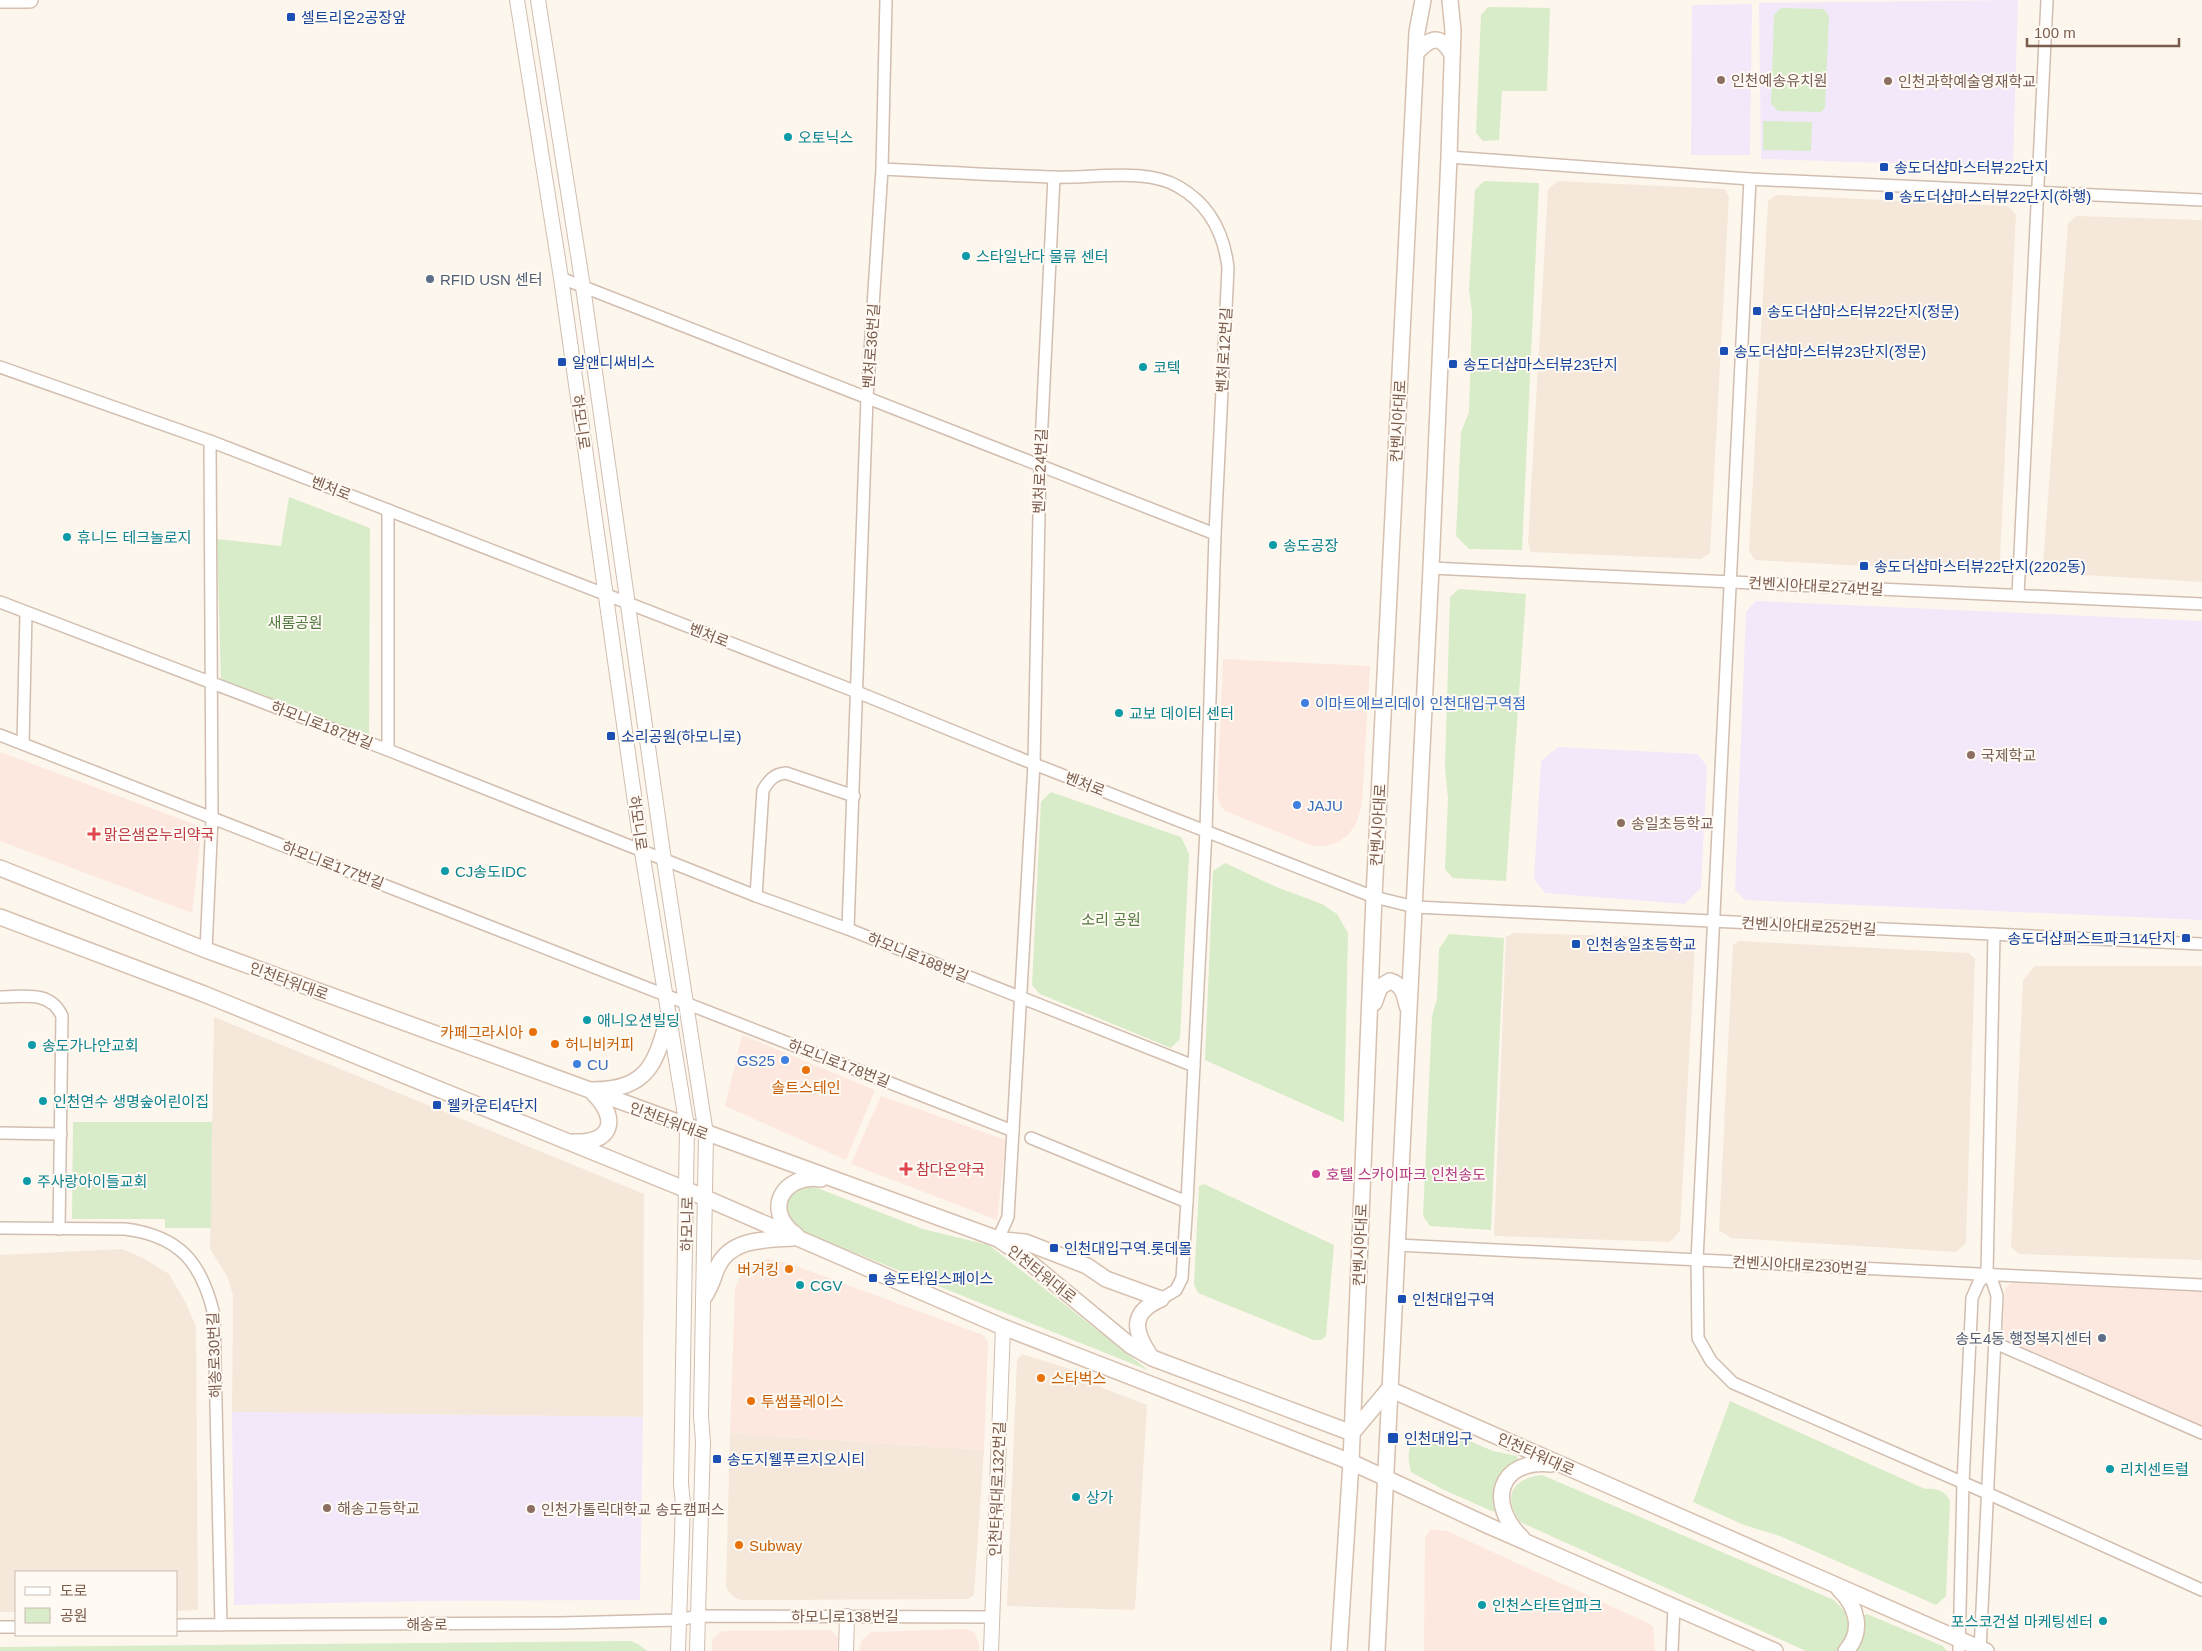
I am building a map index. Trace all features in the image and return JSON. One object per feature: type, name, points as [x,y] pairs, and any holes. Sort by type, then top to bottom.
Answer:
[{"type":"main road","points":[[0,0],[30,0]]},
{"type":"main road","name":"컨벤시아대로","points":[[1339,1651],[1351,1462],[1374,897],[1417,32],[1423,0]]},
{"type":"main road","points":[[1377,1651],[1431,568],[1449,157],[1453,31],[1450,0]]},
{"type":"main road","points":[[1416,53],[1425,43],[1436,39],[1445,43],[1452,54]]},
{"type":"main road","name":"인천타워대로","points":[[0,868],[206,950],[998,1239],[1016,1251],[1131,1346],[1152,1358],[1352,1433]]},
{"type":"main road","points":[[0,916],[204,994],[687,1190],[1004,1327],[1351,1462],[1528,1543],[1775,1651]]},
{"type":"main road","points":[[1370,1017],[1380,986],[1390,981],[1396,983],[1405,995],[1409,1017]]},
{"type":"main road","points":[[589,1091],[616,1089],[631,1083],[648,1071],[658,1055],[669,1016]]},
{"type":"main road","points":[[569,1142],[592,1141],[601,1136],[607,1128],[609,1113],[603,1102],[589,1091]]},
{"type":"main road","points":[[801,1240],[782,1220],[778,1211],[781,1195],[795,1182],[803,1179],[819,1178],[842,1183]]},
{"type":"main road","points":[[998,1239],[1025,1242],[1088,1266],[1106,1279],[1161,1299]]},
{"type":"main road","points":[[704,1297],[714,1282],[717,1268],[735,1248],[750,1240],[801,1240]]},
{"type":"main road","points":[[1137,1290],[1143,1296],[1145,1302],[1143,1310]]},
{"type":"main road","points":[[1152,1358],[1137,1331],[1137,1320],[1149,1304],[1161,1299]]},
{"type":"main road","points":[[1352,1433],[1390,1390]]},
{"type":"main road","name":"인천타워대로","points":[[1390,1390],[1833,1584],[1959,1645],[1982,1650]]},
{"type":"main road","points":[[1528,1543],[1512,1528],[1503,1510],[1500,1495],[1506,1480],[1516,1469],[1530,1464],[1543,1463],[1567,1468]]},
{"type":"main road","points":[[1833,1584],[1848,1598],[1857,1618],[1858,1629],[1852,1645],[1846,1651]]},
{"type":"street","name":"하모니로","points":[[517,0],[560,278],[642,852],[687,1127],[681,1484],[684,1504],[678,1651]]},
{"type":"street","name":"하모니로","points":[[538,0],[706,1134],[701,1416],[703,1442],[697,1651]]},
{"type":"street","name":"벤처로36번길","points":[[848,929],[867,398],[882,169],[886,0]]},
{"type":"street","points":[[2018,595],[2047,0]]},
{"type":"street","points":[[1449,157],[1750,179],[2202,200]]},
{"type":"street","name":"벤처로12번길","points":[[882,169],[1054,177],[1151,177],[1178,186],[1202,205],[1213,217],[1220,230],[1226,249],[1228,268],[1215,534],[1206,830],[1187,1202],[1182,1278],[1176,1290],[1161,1299]]},
{"type":"street","name":"벤처로24번길","points":[[998,1239],[1008,1217],[1019,997],[1034,764],[1040,465],[1054,177]]},
{"type":"street","points":[[1750,179],[1696,1260],[1698,1338],[1711,1361],[1733,1383],[1987,1493],[2202,1590]]},
{"type":"street","points":[[560,278],[1215,534]]},
{"type":"street","name":"벤처로","points":[[0,367],[210,441],[857,692],[1034,764],[1374,897],[1415,907]]},
{"type":"street","points":[[206,950],[212,818],[210,441]]},
{"type":"street","points":[[388,510],[388,750]]},
{"type":"street","name":"컨벤시아대로274번길","points":[[1431,568],[2202,604]]},
{"type":"street","name":"하모니로187번길","points":[[0,602],[388,750],[642,852]]},
{"type":"street","points":[[23,744],[26,613]]},
{"type":"street","name":"하모니로177번길","points":[[0,735],[666,995]]},
{"type":"street","points":[[756,896],[763,790],[772,777],[778,774],[786,774],[854,796]]},
{"type":"street","name":"하모니로188번길","points":[[642,852],[848,929],[1194,1066]]},
{"type":"street","name":"컨벤시아대로252번길","points":[[1415,907],[2202,944]]},
{"type":"street","points":[[1982,1650],[1987,1493],[1997,1296],[1993,1283],[1987,1274],[1994,934]]},
{"type":"street","name":"하모니로178번길","points":[[666,995],[1013,1131]]},
{"type":"street","points":[[0,996],[47,999],[58,1007],[62,1016],[59,1229]]},
{"type":"street","points":[[0,1133],[61,1134]]},
{"type":"street","points":[[1031,1138],[1187,1202]]},
{"type":"street","name":"해송로30번길","points":[[0,1228],[126,1229],[144,1232],[176,1246],[188,1257],[207,1285],[214,1315],[221,1624]]},
{"type":"street","name":"컨벤시아대로230번길","points":[[1397,1245],[2202,1285]]},
{"type":"street","points":[[1959,1645],[1963,1483],[1972,1298],[1979,1282],[1987,1274]]},
{"type":"street","name":"인천타워대로132번길","points":[[991,1651],[1004,1327]]},
{"type":"street","points":[[1995,1342],[2202,1433]]},
{"type":"street","points":[[1672,1651],[1674,1607]]},
{"type":"street","name":"하모니로138번길","points":[[678,1620],[698,1616],[993,1617]]},
{"type":"street","points":[[846,1651],[847,1616]]},
{"type":"street","name":"해송로","points":[[178,1625],[561,1623],[678,1620]]},
{"type":"street","points":[[0,1627],[15,1627]]},
{"type":"shaded area","name":"인천과학예술영재학교","points":[[2018,0],[2013,167],[1761,159],[1759,3]]},
{"type":"shaded area","name":"인천예송유치원","points":[[1752,4],[1750,155],[1691,155],[1692,5]]},
{"type":"shaded area","points":[[1558,181],[1724,189],[1729,196],[1710,553],[1701,559],[1531,552],[1528,543],[1548,189]]},
{"type":"shaded area","points":[[1776,195],[2008,206],[2016,214],[2000,561],[1990,573],[1755,560],[1749,551],[1768,201]]},
{"type":"shaded area","points":[[2077,216],[2202,220],[2202,582],[2051,573],[2043,566],[2068,223]]},
{"type":"shaded area","name":"국제학교","points":[[1756,601],[2202,621],[2202,920],[1745,900],[1735,890],[1746,612]]},
{"type":"shaded area","points":[[1223,659],[1370,666],[1362,805],[1356,824],[1348,835],[1338,842],[1327,846],[1313,846],[1225,811],[1221,806],[1217,796]]},
{"type":"shaded area","name":"송일초등학교","points":[[1558,747],[1698,754],[1707,767],[1701,888],[1685,904],[1545,893],[1534,879],[1541,761]]},
{"type":"shaded area","points":[[0,752],[202,827],[192,913],[0,841]]},
{"type":"shaded area","points":[[1513,933],[1688,938],[1695,946],[1680,1231],[1670,1242],[1494,1236],[1506,937]]},
{"type":"shaded area","points":[[1739,941],[1969,953],[1975,959],[1966,1243],[1956,1252],[1731,1238],[1719,1230],[1733,945]]},
{"type":"shaded area","points":[[2035,966],[2202,966],[2202,1260],[2019,1254],[2011,1247],[2023,980]]},
{"type":"shaded area","points":[[214,1017],[644,1194],[643,1417],[232,1412],[233,1295],[227,1276],[210,1249]]},
{"type":"shaded area","points":[[742,1035],[875,1090],[846,1160],[725,1106]]},
{"type":"shaded area","points":[[881,1096],[1006,1140],[997,1220],[851,1164]]},
{"type":"shaded area","points":[[122,1249],[143,1258],[169,1274],[186,1303],[196,1327],[198,1610],[178,1611],[178,1571],[15,1571],[15,1612],[0,1612],[0,1255]]},
{"type":"shaded area","name":"송도타임스페이스","points":[[768,1259],[788,1263],[983,1335],[988,1342],[984,1450],[730,1433],[735,1288],[747,1267],[754,1262]]},
{"type":"shaded area","points":[[2011,1283],[2202,1292],[2202,1430],[2006,1339],[2003,1331],[2005,1288]]},
{"type":"shaded area","name":"상가","points":[[1022,1354],[1079,1372],[1105,1389],[1147,1405],[1135,1610],[1007,1606],[1017,1360]]},
{"type":"shaded area","points":[[232,1412],[643,1417],[640,1600],[421,1601],[234,1605]]},
{"type":"shaded area","points":[[730,1433],[984,1450],[974,1595],[968,1599],[741,1600],[736,1598],[728,1591],[726,1586]]},
{"type":"shaded area","points":[[1431,1529],[1447,1531],[1648,1623],[1653,1627],[1655,1651],[1424,1651],[1425,1537]]},
{"type":"shaded area","points":[[967,1629],[975,1633],[979,1644],[979,1651],[859,1651],[862,1640],[871,1632]]},
{"type":"shaded area","points":[[831,1630],[838,1638],[837,1651],[712,1651],[712,1640],[722,1631]]},
{"type":"green space","points":[[1488,7],[1550,8],[1547,91],[1502,91],[1499,140],[1483,141],[1476,133],[1481,15]]},
{"type":"green space","points":[[1781,8],[1824,9],[1829,16],[1825,108],[1821,112],[1778,111],[1771,104],[1774,15]]},
{"type":"green space","points":[[1763,121],[1812,122],[1811,151],[1763,150]]},
{"type":"green space","points":[[1484,181],[1539,183],[1522,550],[1469,549],[1456,536],[1461,432],[1469,412],[1472,312],[1469,290],[1475,190]]},
{"type":"green space","name":"새롬공원","points":[[289,497],[370,528],[369,736],[221,681],[217,539],[281,546]]},
{"type":"green space","points":[[1459,589],[1526,594],[1506,881],[1453,878],[1445,869],[1448,799],[1445,767],[1450,597]]},
{"type":"green space","name":"소리 공원","points":[[1051,792],[1181,837],[1189,854],[1180,1039],[1171,1048],[1040,994],[1032,985],[1041,802]]},
{"type":"green space","points":[[1225,863],[1274,886],[1322,904],[1337,914],[1348,933],[1344,1122],[1205,1060],[1213,871]]},
{"type":"green space","points":[[1449,934],[1504,938],[1491,1230],[1430,1226],[1423,1216],[1432,1016],[1437,999],[1439,949]]},
{"type":"green space","points":[[73,1122],[212,1122],[211,1228],[165,1228],[165,1219],[72,1219]]},
{"type":"green space","points":[[1204,1184],[1334,1245],[1326,1336],[1321,1340],[1314,1340],[1198,1293],[1194,1284],[1199,1186]]},
{"type":"green space","points":[[797,1185],[812,1186],[923,1229],[989,1245],[1148,1370],[798,1230],[785,1216],[784,1198]]},
{"type":"green space","points":[[1730,1401],[1925,1489],[1936,1489],[1946,1494],[1950,1501],[1946,1596],[1936,1605],[1780,1536],[1744,1525],[1693,1502]]},
{"type":"green space","points":[[1444,1430],[1493,1451],[1517,1456],[1519,1461],[1499,1509],[1494,1512],[1444,1490],[1411,1472],[1409,1453],[1414,1440],[1426,1433]]},
{"type":"green space","points":[[1542,1475],[1834,1600],[1849,1616],[1851,1633],[1845,1644],[1837,1651],[1806,1651],[1520,1522],[1512,1504],[1513,1490],[1523,1480]]},
{"type":"green space","points":[[1867,1614],[1943,1646],[1947,1651],[1852,1651],[1863,1616]]},
{"type":"green space","points":[[630,1641],[647,1651],[0,1651],[0,1647]]},
{"type":"place","name":"셀트리온2공장앞","points":[[291,17]]},
{"type":"place","name":"인천예송유치원","points":[[1721,80]]},
{"type":"place","name":"인천과학예술영재학교","points":[[1888,81]]},
{"type":"place","name":"오토닉스","points":[[788,137]]},
{"type":"place","name":"송도더샵마스터뷰22단지","points":[[1884,167]]},
{"type":"place","name":"송도더샵마스터뷰22단지(하행)","points":[[1889,196]]},
{"type":"place","name":"스타일난다 물류 센터","points":[[966,256]]},
{"type":"place","name":"RFID USN 센터","points":[[430,279]]},
{"type":"place","name":"송도더샵마스터뷰22단지(정문)","points":[[1757,311]]},
{"type":"place","name":"송도더샵마스터뷰23단지(정문)","points":[[1724,351]]},
{"type":"place","name":"알앤디써비스","points":[[562,362]]},
{"type":"place","name":"송도더샵마스터뷰23단지","points":[[1453,364]]},
{"type":"place","name":"코텍","points":[[1143,367]]},
{"type":"place","name":"휴니드 테크놀로지","points":[[67,537]]},
{"type":"place","name":"송도공장","points":[[1273,545]]},
{"type":"place","name":"송도더샵마스터뷰22단지(2202동)","points":[[1864,566]]},
{"type":"place","name":"이마트에브리데이 인천대입구역점","points":[[1305,703]]},
{"type":"place","name":"교보 데이터 센터","points":[[1119,713]]},
{"type":"place","name":"소리공원(하모니로)","points":[[611,736]]},
{"type":"place","name":"국제학교","points":[[1971,755]]},
{"type":"place","name":"JAJU","points":[[1297,805]]},
{"type":"place","name":"송일초등학교","points":[[1621,823]]},
{"type":"place","name":"맑은샘온누리약국","points":[[94,834]]},
{"type":"place","name":"CJ송도IDC","points":[[445,871]]},
{"type":"place","name":"송도더샵퍼스트파크14단지","points":[[2186,938]]},
{"type":"place","name":"인천송일초등학교","points":[[1576,944]]},
{"type":"place","name":"애니오션빌딩","points":[[587,1020]]},
{"type":"place","name":"카페그라시아","points":[[533,1032]]},
{"type":"place","name":"허니비커피","points":[[555,1044]]},
{"type":"place","name":"송도가나안교회","points":[[32,1045]]},
{"type":"place","name":"GS25","points":[[785,1060]]},
{"type":"place","name":"CU","points":[[577,1064]]},
{"type":"place","name":"솔트스테인","points":[[806,1070]]},
{"type":"place","name":"인천연수 생명숲어린이집","points":[[43,1101]]},
{"type":"place","name":"웰카운티4단지","points":[[437,1105]]},
{"type":"place","name":"참다온약국","points":[[906,1169]]},
{"type":"place","name":"호텔 스카이파크 인천송도","points":[[1316,1174]]},
{"type":"place","name":"주사랑아이들교회","points":[[27,1181]]},
{"type":"place","name":"인천대입구역.롯데몰","points":[[1054,1248]]},
{"type":"place","name":"버거킹","points":[[789,1269]]},
{"type":"place","name":"송도타임스페이스","points":[[873,1278]]},
{"type":"place","name":"CGV","points":[[800,1285]]},
{"type":"place","name":"인천대입구역","points":[[1402,1299]]},
{"type":"place","name":"송도4동 행정복지센터","points":[[2102,1338]]},
{"type":"place","name":"스타벅스","points":[[1041,1378]]},
{"type":"place","name":"투썸플레이스","points":[[751,1401]]},
{"type":"place","name":"인천대입구","points":[[1393,1438]]},
{"type":"place","name":"송도지웰푸르지오시티","points":[[717,1459]]},
{"type":"place","name":"리치센트럴","points":[[2110,1469]]},
{"type":"place","name":"상가","points":[[1076,1497]]},
{"type":"place","name":"해송고등학교","points":[[327,1508]]},
{"type":"place","name":"인천가톨릭대학교 송도캠퍼스","points":[[531,1509]]},
{"type":"place","name":"Subway","points":[[739,1545]]},
{"type":"place","name":"인천스타트업파크","points":[[1482,1605]]},
{"type":"place","name":"포스코건설 마케팅센터","points":[[2103,1621]]}]
